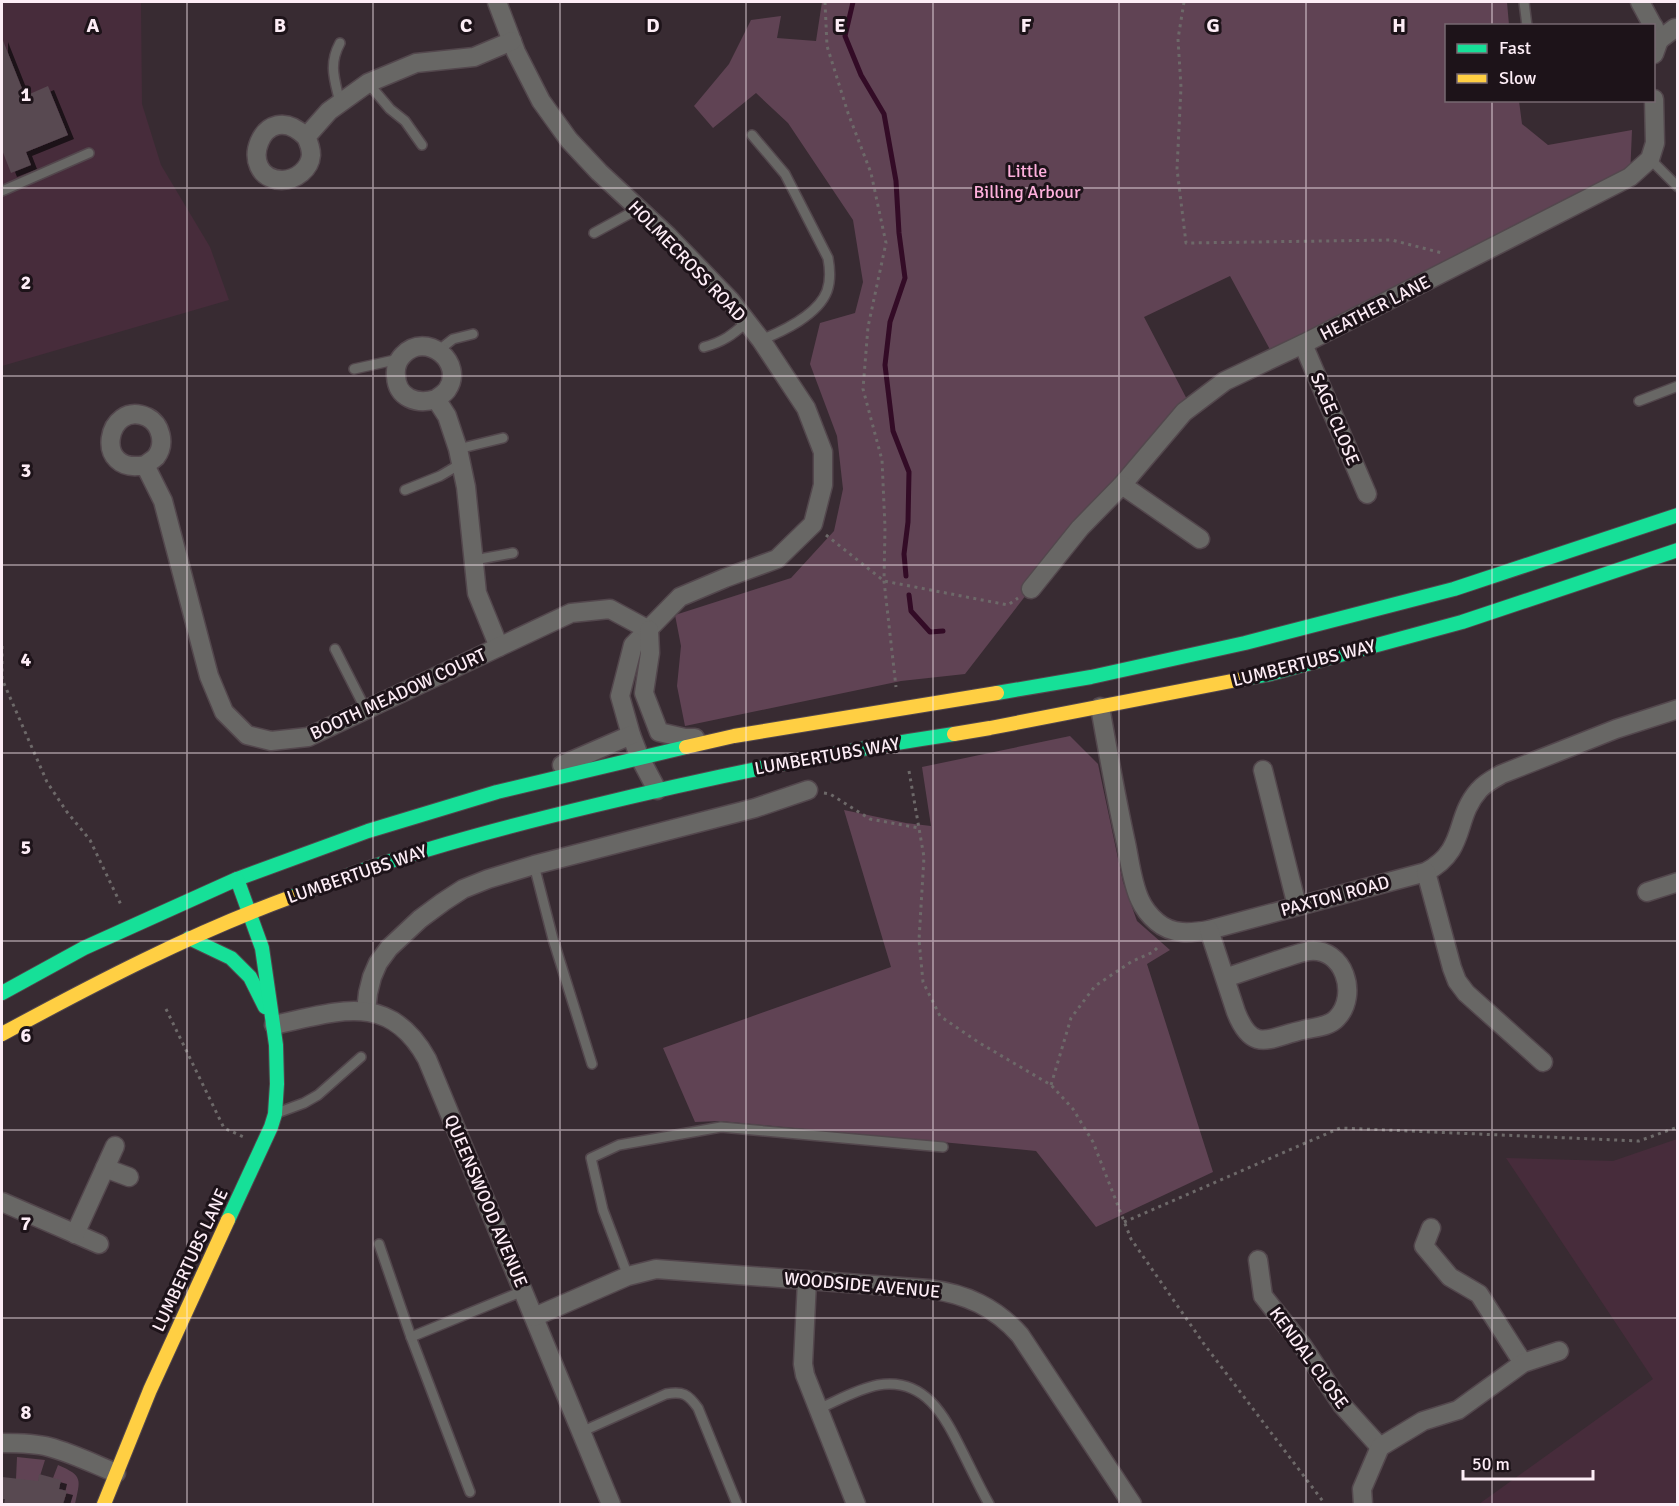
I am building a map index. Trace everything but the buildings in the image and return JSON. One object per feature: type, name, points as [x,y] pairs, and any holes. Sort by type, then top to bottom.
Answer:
[{"type":"main road","name":"LUMBERTUBS WAY","points":[[2,993],[84,948],[237,879],[368,831],[497,792],[734,736],[1091,677],[1245,643],[1454,589],[1677,515]]},
{"type":"main road","name":"LUMBERTUBS WAY","points":[[2,1034],[96,983],[189,938],[250,912],[392,860],[506,827],[748,770],[990,728],[1270,674],[1462,622],[1677,550]]},
{"type":"main road","name":"LUMBERTUBS LANE","points":[[104,1504],[177,1329],[264,1145],[275,1113],[277,1084],[274,1025],[262,948],[237,879]]},
{"type":"main road","points":[[189,938],[231,958],[250,977],[274,1025]]},
{"type":"street","name":"HOLMECROSS ROAD","points":[[497,2],[512,41],[541,101],[569,140],[730,300],[761,340],[806,408],[823,453],[823,485],[813,524]]},
{"type":"street","points":[[1640,2],[1649,24]]},
{"type":"street","points":[[1655,37],[1677,28]]},
{"type":"street","points":[[306,137],[329,111],[368,83],[416,63],[474,57],[512,41]]},
{"type":"street","points":[[1650,159],[1655,143],[1653,102]]},
{"type":"street","name":"HEATHER LANE","points":[[1031,589],[1080,528],[1122,485],[1184,412],[1225,381],[1303,344],[1620,183],[1650,159]]},
{"type":"street","name":"SAGE CLOSE","points":[[1303,344],[1367,494]]},
{"type":"street","points":[[420,346],[429,346],[439,350],[446,357],[452,373],[451,382],[446,391],[436,399],[417,402],[408,398],[399,388],[396,378],[399,359],[406,352],[420,346]]},
{"type":"street","points":[[436,399],[447,416],[460,457],[477,593],[499,647]]},
{"type":"street","name":"BOOTH MEADOW COURT","points":[[145,465],[163,501],[208,676],[224,712],[247,735],[271,741],[308,737],[571,613],[610,609],[649,630]]},
{"type":"street","points":[[1122,485],[1200,539]]},
{"type":"street","points":[[657,790],[640,758],[620,696],[633,645],[681,597],[777,559],[813,524]]},
{"type":"street","points":[[649,630],[650,653],[644,693],[659,732],[685,738],[734,736]]},
{"type":"street","points":[[1100,707],[1135,885],[1148,912],[1158,923],[1174,931]]},
{"type":"street","name":"PAXTON ROAD","points":[[1174,931],[1209,930],[1426,872],[1438,865],[1453,848],[1472,799],[1488,781],[1616,729],[1677,709]]},
{"type":"street","name":"LUMBERTUBS WAY","points":[[497,792],[631,735]]},
{"type":"street","points":[[1263,770],[1297,906]]},
{"type":"street","name":"LUMBERTUBS WAY","points":[[366,1011],[368,993],[378,963],[389,948],[420,919],[464,889],[534,865],[755,808],[808,790]]},
{"type":"street","points":[[1426,872],[1457,981],[1466,993],[1543,1062]]},
{"type":"street","points":[[1647,892],[1677,884]]},
{"type":"street","points":[[1209,930],[1239,1022],[1253,1037],[1268,1040],[1326,1025],[1339,1017],[1347,1000],[1347,990],[1340,965],[1327,953],[1317,951],[1297,954],[1225,978]]},
{"type":"street","name":"QUEENSWOOD AVENUE","points":[[274,1025],[340,1011],[366,1011],[400,1025],[419,1045],[427,1059],[611,1504]]},
{"type":"street","points":[[75,1234],[115,1146]]},
{"type":"street","points":[[105,1168],[129,1178]]},
{"type":"street","points":[[2,1202],[99,1244]]},
{"type":"street","points":[[1431,1228],[1424,1246],[1450,1276],[1479,1294],[1523,1363]]},
{"type":"street","name":"KENDAL CLOSE","points":[[1258,1260],[1263,1296],[1302,1345],[1342,1405],[1380,1447]]},
{"type":"street","name":"WOODSIDE AVENUE","points":[[534,1317],[628,1275],[656,1269],[944,1291],[974,1300],[998,1313],[1020,1335],[1132,1504]]},
{"type":"street","points":[[807,1281],[803,1364],[807,1383],[856,1504]]},
{"type":"street","points":[[1363,1504],[1362,1489],[1380,1447],[1422,1421],[1458,1410],[1523,1363],[1559,1351]]},
{"type":"street","points":[[2,1443],[27,1443],[48,1447],[116,1473]]},
{"type":"lane","points":[[1524,2],[1527,24]]},
{"type":"lane","points":[[340,43],[333,54],[332,64],[340,103]]},
{"type":"lane","points":[[368,83],[390,109],[405,121],[422,144]]},
{"type":"lane","points":[[752,135],[785,174],[828,258],[830,272],[827,290],[820,304],[794,323],[761,340]]},
{"type":"lane","points":[[2,191],[89,153]]},
{"type":"lane","points":[[1650,159],[1677,188]]},
{"type":"lane","points":[[594,233],[638,209]]},
{"type":"lane","points":[[704,347],[728,338],[747,322]]},
{"type":"lane","points":[[439,350],[453,339],[473,334]]},
{"type":"lane","points":[[354,369],[399,359]]},
{"type":"lane","points":[[1639,401],[1677,386]]},
{"type":"lane","points":[[405,490],[440,476],[460,457],[503,438]]},
{"type":"lane","points":[[474,560],[513,553]]},
{"type":"lane","points":[[334,649],[366,710]]},
{"type":"lane","points":[[534,865],[553,939],[592,1064]]},
{"type":"lane","points":[[275,1113],[304,1103],[318,1095],[361,1057]]},
{"type":"lane","points":[[628,1275],[603,1210],[591,1158],[620,1145],[721,1127],[943,1147]]},
{"type":"lane","points":[[379,1244],[411,1337],[470,1492]]},
{"type":"lane","points":[[411,1337],[523,1291]]},
{"type":"lane","points":[[818,1409],[877,1385],[904,1386],[927,1397],[947,1421],[988,1504]]},
{"type":"lane","points":[[580,1432],[666,1394],[676,1392],[684,1394],[691,1398],[698,1408],[737,1504]]},
{"type":"path","points":[[825,2],[827,46],[848,113],[871,173],[886,243],[868,327],[863,389],[882,460],[885,527],[884,581],[896,688]]},
{"type":"path","points":[[1184,2],[1178,39],[1181,87],[1177,169],[1186,243],[1392,240],[1470,260]]},
{"type":"path","points":[[813,524],[884,581],[1008,605],[1031,589]]},
{"type":"path","points":[[2,646],[2,679],[47,782],[67,812],[90,840],[122,907]]},
{"type":"path","points":[[909,771],[924,857],[919,940],[923,982],[940,1016],[978,1042],[1051,1085],[1073,1109],[1093,1142],[1131,1239],[1198,1334],[1325,1504]]},
{"type":"path","points":[[808,790],[830,794],[870,819],[919,828]]},
{"type":"path","points":[[1051,1085],[1071,1018],[1095,986],[1131,962],[1153,951],[1174,931]]},
{"type":"path","points":[[166,1008],[224,1128],[264,1145]]},
{"type":"path","points":[[1124,1222],[1340,1128],[1639,1141],[1677,1127]]},
{"type":"shaded area","points":[[2,2],[141,2],[142,104],[161,165],[210,247],[229,300],[2,366]]},
{"type":"shaded area","points":[[1677,1139],[1677,1504],[1479,1504],[1653,1379],[1506,1158],[1613,1161]]},
{"type":"green space","name":"Little Billing Arbour","points":[[822,2],[1507,2],[1509,24],[1445,24],[1445,102],[1519,102],[1522,124],[1548,145],[1632,130],[1630,177],[1274,357],[1230,276],[1144,317],[1191,407],[1064,546],[965,674],[901,681],[685,726],[677,686],[681,646],[675,615],[791,578],[834,531],[843,489],[837,436],[810,364],[820,323],[855,313],[863,282],[853,220],[788,123],[756,93],[713,128],[694,106],[729,64],[751,20],[781,16],[777,38],[816,41]]},
{"type":"green space","points":[[1070,736],[1098,764],[1123,882],[1137,921],[1170,950],[1147,964],[1213,1172],[1096,1227],[1036,1151],[720,1121],[695,1122],[663,1048],[891,967],[844,810],[931,826],[922,767]]},
{"type":"green space","points":[[17,1457],[45,1460],[34,1495],[40,1497],[37,1504],[30,1504],[33,1491],[16,1479]]},
{"type":"green space","points":[[58,1465],[72,1472],[78,1480],[75,1504],[63,1504],[66,1492],[59,1489],[53,1478]]},
{"type":"waterway","points":[[853,2],[845,36],[861,75],[884,114],[896,181],[899,233],[905,278],[890,322],[885,365],[893,431],[909,472],[908,522],[904,554],[906,576]]},
{"type":"waterway","points":[[909,595],[911,611],[930,632],[943,631]]},
{"type":"traffic: fast","points":[[997,693],[1091,677],[1245,643],[1454,589],[1678,515]]},
{"type":"traffic: fast","points":[[1242,679],[1270,674],[1462,622],[1678,550]]},
{"type":"traffic: fast","points":[[291,897],[418,852],[567,812],[772,766],[954,734]]},
{"type":"traffic: fast","points":[[2,993],[84,948],[237,879],[368,831],[497,792],[686,747]]},
{"type":"traffic: fast","points":[[228,1220],[271,1127],[275,1114],[277,1084],[276,1045],[262,948],[237,879]]},
{"type":"traffic: fast","points":[[189,938],[231,958],[250,977],[265,1007]]},
{"type":"traffic: slow","points":[[954,734],[1242,679]]},
{"type":"traffic: slow","points":[[686,747],[734,736],[997,693]]},
{"type":"traffic: slow","points":[[2,1034],[144,960],[253,911],[291,897]]},
{"type":"traffic: slow","points":[[104,1504],[150,1390],[228,1220]]}]
